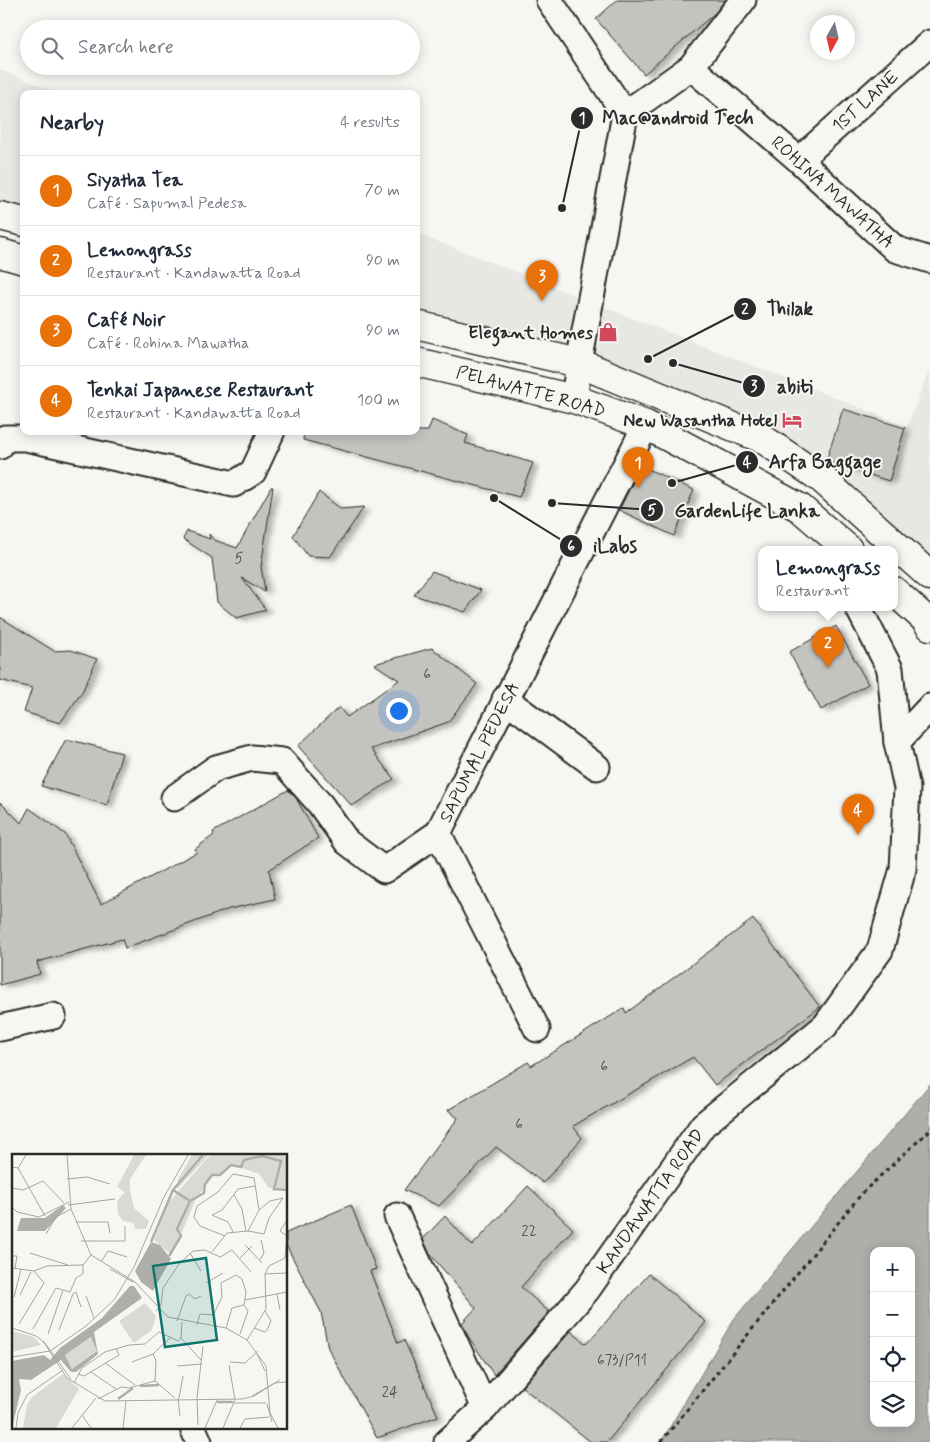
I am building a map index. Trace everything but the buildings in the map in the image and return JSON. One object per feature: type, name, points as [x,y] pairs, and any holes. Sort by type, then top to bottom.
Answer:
[{"type":"main road","points":[[0,216],[20,221]]},
{"type":"main road","points":[[0,253],[20,259]]},
{"type":"main road","name":"PELAWATTE ROAD","points":[[420,326],[579,363],[763,439],[822,479],[897,546]]},
{"type":"main road","name":"PELAWATTE ROAD","points":[[420,363],[574,399],[646,425],[800,508],[845,546]]},
{"type":"main road","name":"PELAWATTE ROAD","points":[[898,547],[930,576]]},
{"type":"main road","points":[[898,595],[930,626]]},
{"type":"street","points":[[550,0],[625,114],[574,399]]},
{"type":"street","points":[[625,114],[691,67],[744,0]]},
{"type":"street","name":"1ST LANE","points":[[800,160],[930,43]]},
{"type":"street","name":"ROHINA MAWATHA","points":[[691,67],[800,160],[895,249],[930,260]]},
{"type":"street","name":"SAPUMAL PEDESA","points":[[174,798],[216,768],[252,758],[282,761],[320,804],[347,842],[384,870],[438,833],[646,425]]},
{"type":"street","points":[[0,446],[5,438],[26,438],[234,484],[253,472],[270,435]]},
{"type":"street","points":[[815,520],[828,546]]},
{"type":"street","name":"KANDAWATTA ROAD","points":[[447,1442],[485,1408],[587,1290],[703,1125],[825,1026],[880,950],[903,869],[907,788],[897,742],[890,669],[860,611]]},
{"type":"street","points":[[505,699],[597,767]]},
{"type":"street","points":[[897,742],[930,707]]},
{"type":"street","points":[[438,833],[537,1029]]},
{"type":"street","points":[[0,1028],[53,1016]]},
{"type":"street","points":[[397,1216],[485,1408]]},
{"type":"street","points":[[194,1430],[199,1442]]},
{"type":"path","points":[[661,1442],[863,1192],[930,1130]]},
{"type":"shaded area","points":[[0,70],[52,90],[20,90],[20,211],[0,206]]},
{"type":"shaded area","points":[[420,235],[907,426],[930,369],[930,555],[828,471],[420,314]]},
{"type":"shaded area","points":[[930,1084],[930,1442],[661,1442],[734,1319]]},
{"type":"place","name":"Mac@android Tech","points":[[562,208]]},
{"type":"place","name":"Café Noir","points":[[542,301]]},
{"type":"place","name":"Elegant Homes","points":[[608,332]]},
{"type":"place","name":"Thilak","points":[[648,359]]},
{"type":"place","name":"abiti","points":[[673,363]]},
{"type":"place","name":"New Wasantha Hotel","points":[[792,420]]},
{"type":"place","name":"Arfa Baggage","points":[[672,483]]},
{"type":"place","name":"Siyatha Tea","points":[[638,488]]},
{"type":"place","name":"iLabs","points":[[494,498]]},
{"type":"place","name":"GardenLife Lanka","points":[[552,503]]},
{"type":"place","name":"Lemongrass","points":[[828,668]]},
{"type":"place","name":"Tenkai Japanese Restaurant","points":[[858,835]]}]
